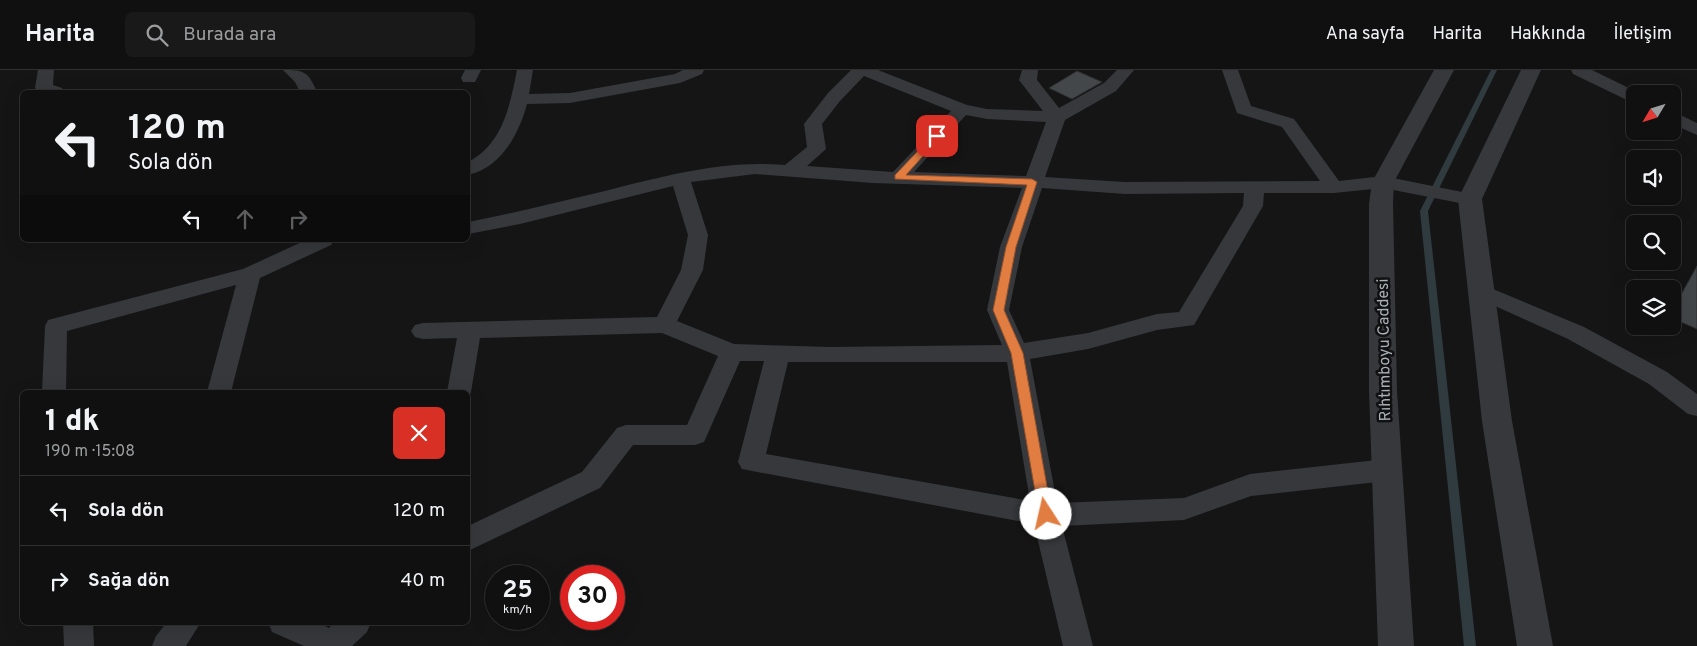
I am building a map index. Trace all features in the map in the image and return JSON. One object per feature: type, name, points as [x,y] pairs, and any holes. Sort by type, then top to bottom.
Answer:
[{"type":"street","points":[[46,70],[44,88],[50,90]]},
{"type":"street","points":[[291,70],[303,80],[307,90]]},
{"type":"street","points":[[470,168],[484,163],[507,137],[520,99],[525,70]]},
{"type":"street","points":[[520,99],[570,98],[680,78],[696,70]]},
{"type":"street","points":[[789,171],[817,149],[813,124],[834,97],[862,70],[962,109],[987,114],[1057,117],[1110,87],[1126,70]]},
{"type":"street","points":[[1030,70],[1028,80],[1057,117]]},
{"type":"street","points":[[1230,70],[1242,109],[1288,123],[1334,188]]},
{"type":"street","name":"Rıhtımboyu Caddesi","points":[[1396,646],[1386,470],[1381,214],[1383,182],[1444,70]]},
{"type":"street","points":[[1531,70],[1461,198],[1481,291],[1497,420],[1535,646]]},
{"type":"street","points":[[1579,70],[1626,94]]},
{"type":"street","points":[[899,177],[962,109]]},
{"type":"street","points":[[1057,117],[1032,182],[1011,247],[998,310],[1017,353],[1046,514],[1078,646]]},
{"type":"street","points":[[1681,121],[1697,130]]},
{"type":"street","points":[[470,228],[520,218],[680,178],[754,168],[1125,188],[1334,188],[1383,182],[1461,198]]},
{"type":"street","points":[[664,325],[692,270],[698,235],[680,178]]},
{"type":"street","points":[[423,331],[664,325],[732,352],[778,353],[1017,353],[1088,341],[1158,322],[1186,319],[1253,206],[1254,189]]},
{"type":"street","points":[[54,390],[56,326],[250,274],[320,242]]},
{"type":"street","points":[[220,390],[250,274]]},
{"type":"street","points":[[1481,291],[1576,333],[1658,378],[1697,407]]},
{"type":"street","points":[[459,390],[470,330]]},
{"type":"street","points":[[470,538],[591,480],[626,435],[696,435],[732,352]]},
{"type":"street","points":[[778,353],[751,462],[1046,514],[1184,508],[1250,485],[1386,470]]},
{"type":"street","points":[[78,625],[80,646]]},
{"type":"street","points":[[167,646],[184,625]]},
{"type":"street","points":[[289,625],[332,645],[353,625]]},
{"type":"building","points":[[1077,71],[1102,82],[1072,99],[1049,88]]},
{"type":"building","points":[[1697,266],[1697,329],[1681,322],[1681,295]]},
{"type":"waterway","points":[[1470,646],[1424,211],[1494,70]]},
{"type":"route","points":[[937,136],[899,177],[1032,182],[1011,247],[998,310],[1017,353],[1046,514]]}]
